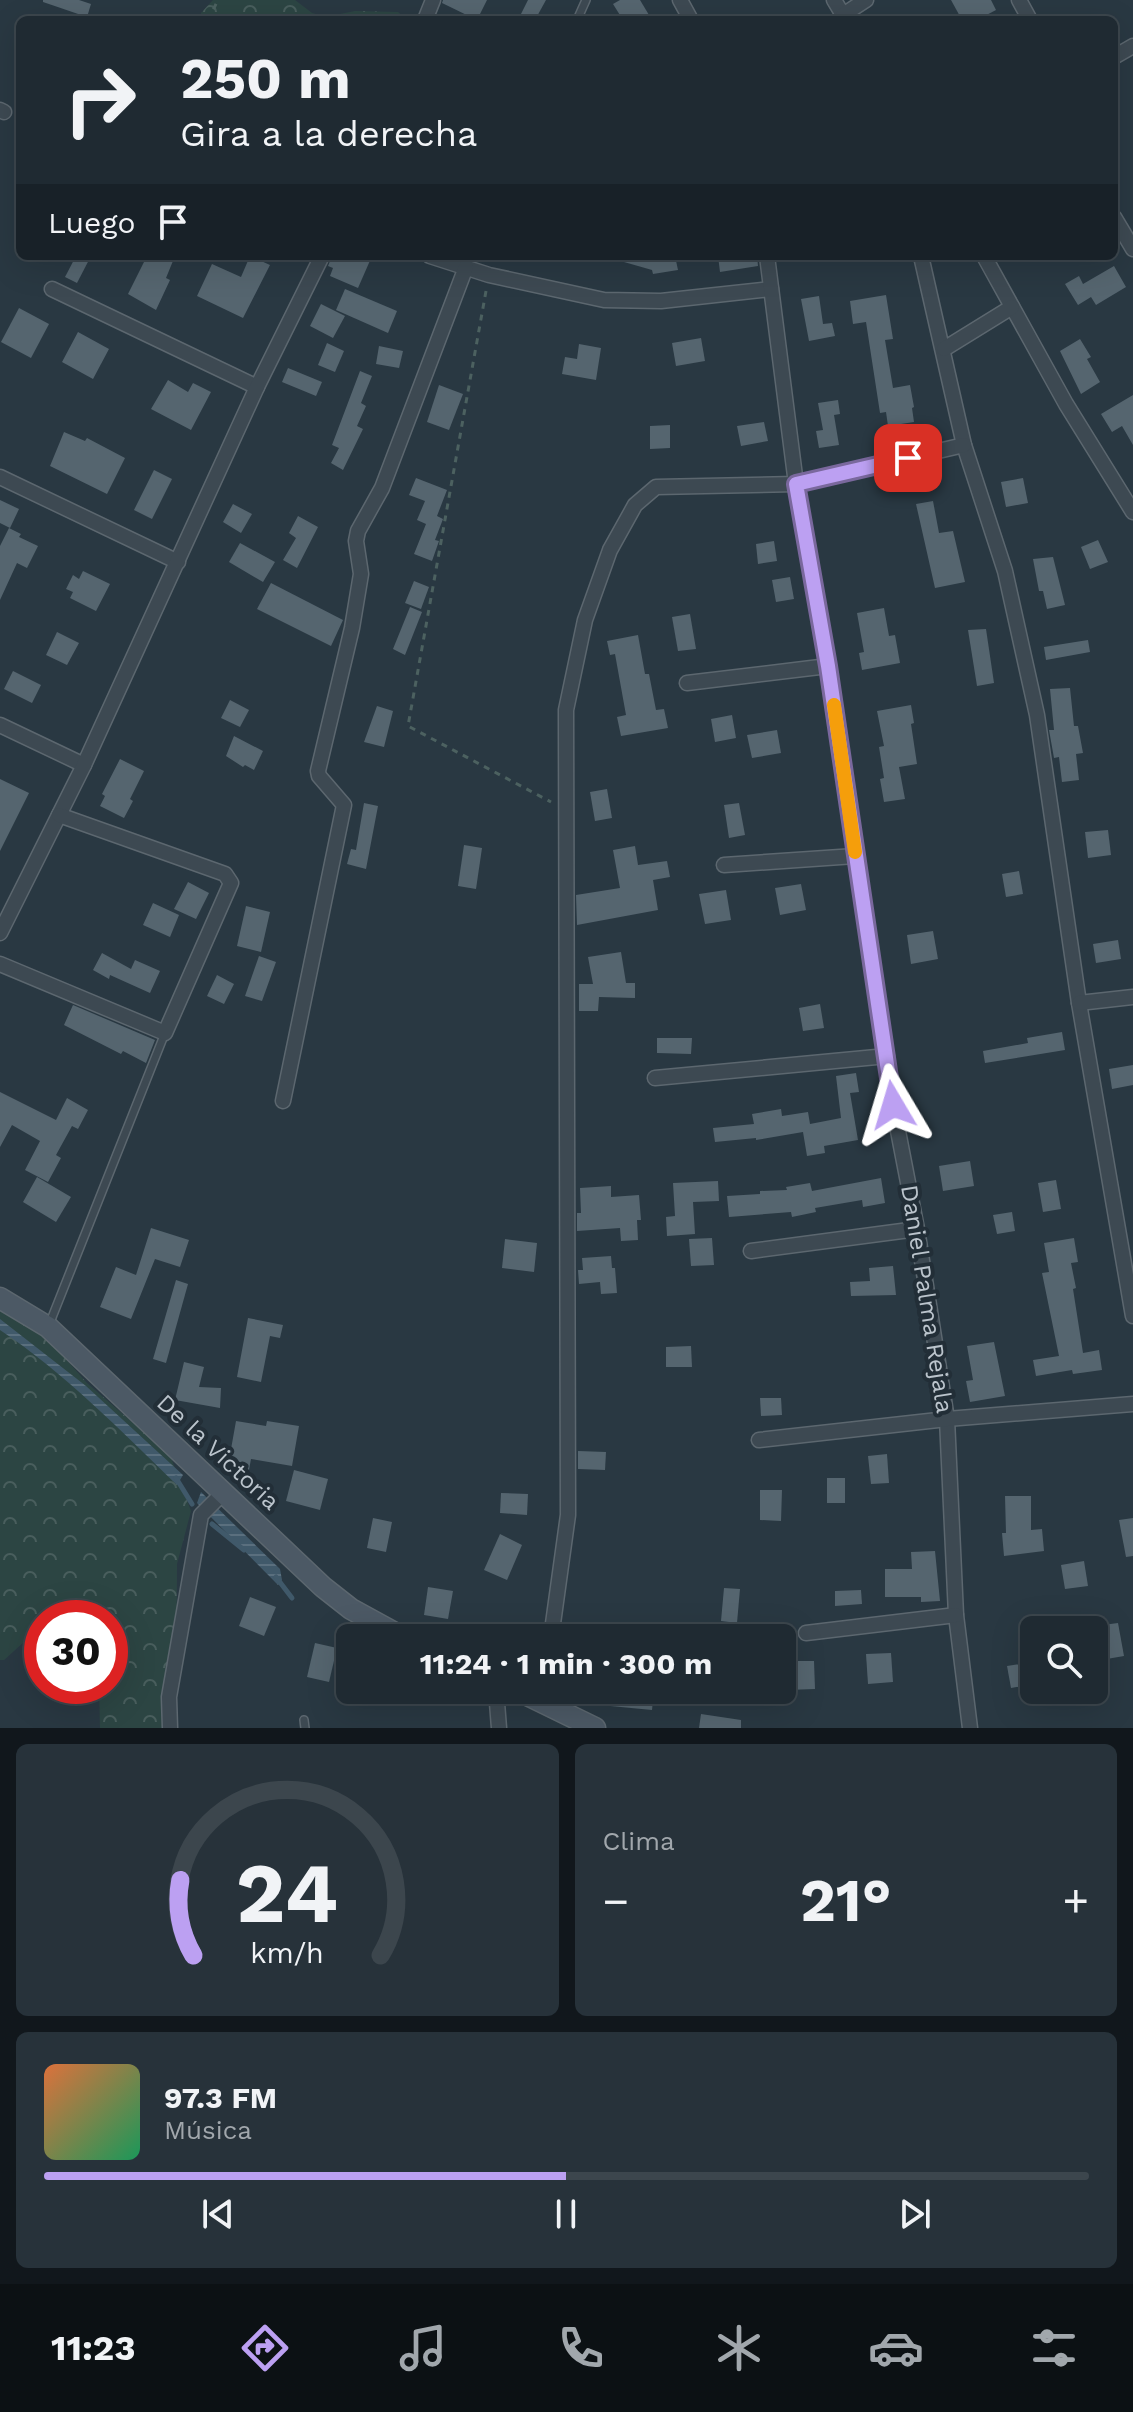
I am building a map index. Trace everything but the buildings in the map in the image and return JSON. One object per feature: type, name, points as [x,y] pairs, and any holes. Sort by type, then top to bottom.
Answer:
[{"type":"main road","name":"De la Victoria","points":[[0,1298],[48,1327],[332,1595],[378,1624]]},
{"type":"main road","points":[[556,1704],[595,1728]]},
{"type":"street","points":[[847,16],[866,0]]},
{"type":"street","points":[[1118,224],[1133,249]]},
{"type":"street","points":[[0,933],[84,765],[257,387],[320,260]]},
{"type":"street","points":[[443,260],[489,275],[604,300],[661,301],[771,289]]},
{"type":"street","name":"Daniel Palma Rejala","points":[[767,260],[796,484],[828,666],[893,1105],[917,1229],[947,1419],[956,1615],[970,1728]]},
{"type":"street","points":[[922,260],[964,445],[1005,571],[1037,715],[1079,1003],[1133,1316]]},
{"type":"street","points":[[986,260],[1066,404],[1133,512]]},
{"type":"street","points":[[283,1101],[344,805],[318,771],[352,628],[361,574],[356,541],[358,531],[382,488],[466,267]]},
{"type":"street","points":[[52,289],[257,387]]},
{"type":"street","points":[[944,349],[1012,307]]},
{"type":"street","points":[[553,1624],[568,1515],[566,710],[585,620],[610,550],[635,505],[656,487],[796,484],[964,445]]},
{"type":"street","points":[[0,477],[178,562]]},
{"type":"street","points":[[687,683],[828,666]]},
{"type":"street","points":[[0,725],[84,765]]},
{"type":"street","points":[[0,964],[165,1033],[231,883],[225,874],[59,815]]},
{"type":"street","points":[[724,865],[855,856]]},
{"type":"street","points":[[1079,1003],[1133,997]]},
{"type":"street","points":[[655,1078],[887,1056]]},
{"type":"street","points":[[751,1251],[917,1229]]},
{"type":"street","points":[[759,1440],[947,1419],[1133,1404]]},
{"type":"street","points":[[170,1728],[169,1697],[201,1515],[223,1493]]},
{"type":"street","points":[[806,1633],[956,1615]]},
{"type":"street","points":[[497,1704],[499,1728]]},
{"type":"lane","points":[[48,1327],[165,1033]]},
{"type":"path","points":[[489,275],[408,726],[565,809]]},
{"type":"green space","points":[[213,0],[295,0],[312,13],[322,16],[201,16]]},
{"type":"green space","points":[[355,11],[398,12],[402,16],[331,16]]},
{"type":"green space","points":[[0,1311],[48,1339],[87,1383],[170,1455],[191,1511],[177,1564],[176,1728],[100,1728],[99,1704],[128,1704],[128,1600],[24,1600],[24,1642],[4,1660],[0,1660]]},
{"type":"water","points":[[0,1319],[86,1386],[183,1475],[177,1485],[70,1384],[0,1330]]},
{"type":"water","points":[[201,1492],[280,1569],[282,1580],[278,1585],[197,1503]]},
{"type":"waterway","points":[[176,1478],[192,1504]]},
{"type":"waterway","points":[[212,1524],[244,1550]]},
{"type":"waterway","points":[[276,1577],[292,1598]]},
{"type":"slow traffic","points":[[834,705],[855,852]]},
{"type":"route","points":[[893,1105],[828,666],[796,484],[908,458]]}]
